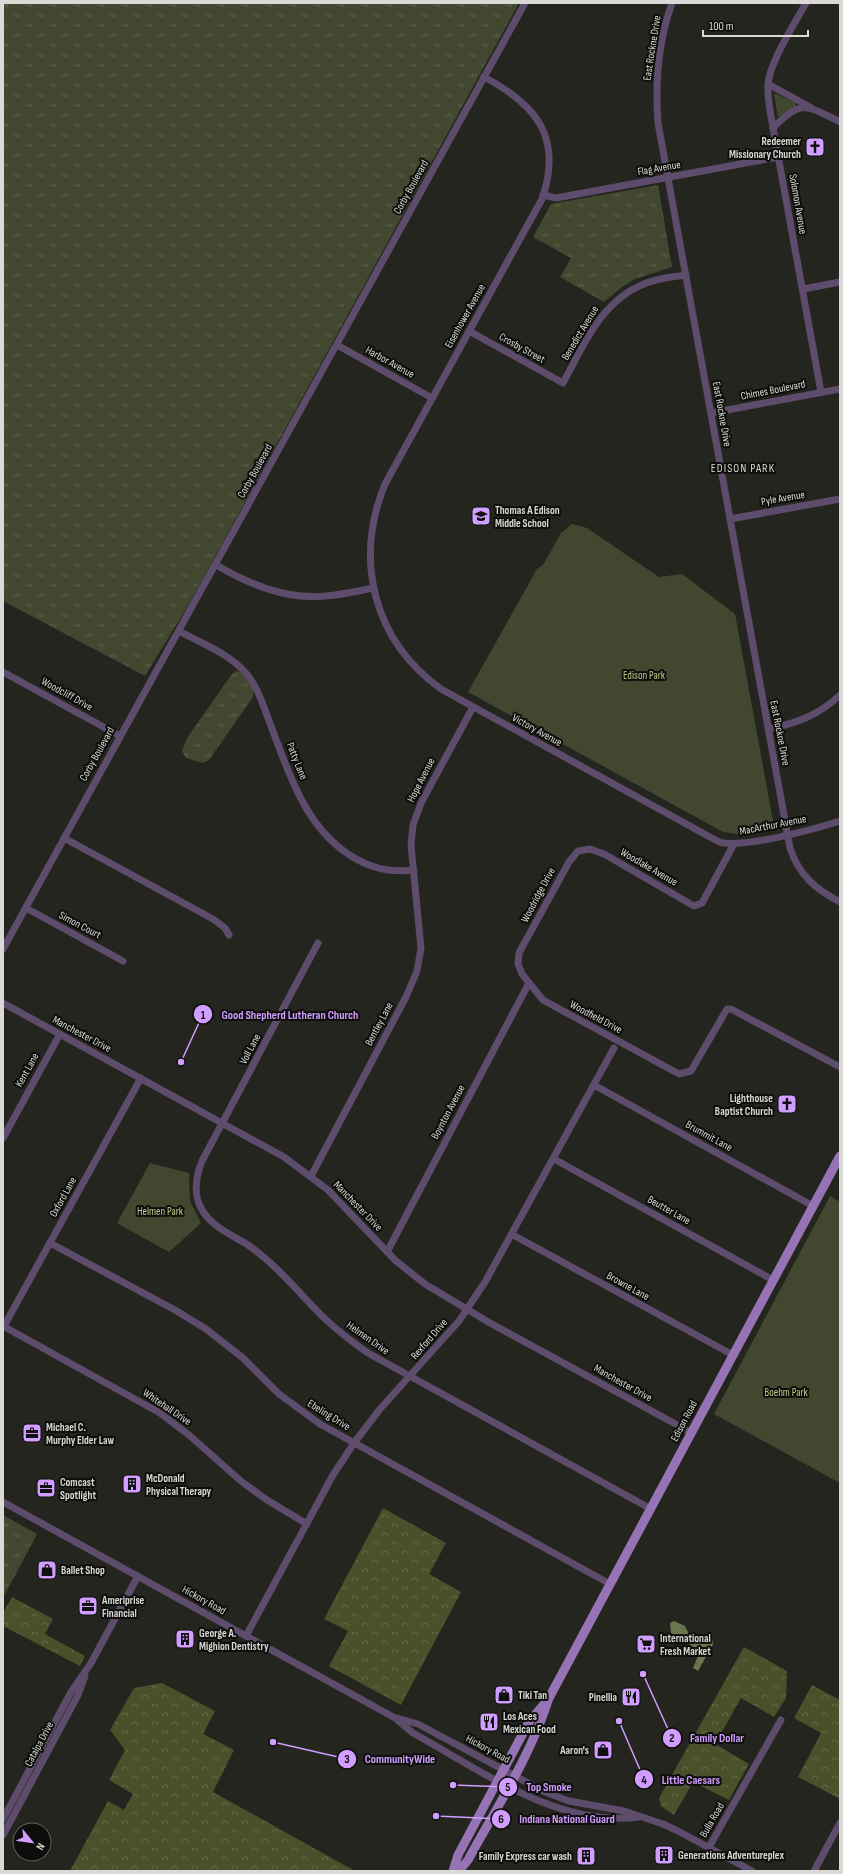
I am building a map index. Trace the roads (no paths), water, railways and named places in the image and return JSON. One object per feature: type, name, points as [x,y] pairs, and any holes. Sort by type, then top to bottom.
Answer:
[{"type":"main road","name":"Edison Road","points":[[459,1871],[468,1860],[540,1728],[549,1698],[840,1156]]},
{"type":"main road","name":"Edison Road","points":[[453,1871],[458,1855],[529,1722],[549,1698]]},
{"type":"street","name":"Corby Boulevard","points":[[3,949],[525,3]]},
{"type":"street","name":"East Rockne Drive","points":[[672,3],[662,39],[656,74],[658,123],[788,835],[793,858],[805,877],[814,887],[840,902]]},
{"type":"street","name":"Solomon Avenue","points":[[806,3],[773,65],[768,84],[773,128],[821,392]]},
{"type":"street","name":"Eisenhower Avenue","points":[[374,588],[369,557],[370,539],[380,497],[385,484],[543,195],[549,170],[549,157],[546,141],[539,122],[520,98],[484,77]]},
{"type":"street","points":[[768,84],[840,122]]},
{"type":"street","points":[[773,128],[785,116],[795,110],[805,107],[812,108]]},
{"type":"street","name":"Flag Avenue","points":[[543,195],[556,198],[778,157]]},
{"type":"street","name":"Benedict Avenue","points":[[563,383],[595,325],[608,308],[619,298],[645,283],[686,275]]},
{"type":"street","points":[[803,289],[840,282]]},
{"type":"street","name":"Crosby Street","points":[[469,331],[563,383]]},
{"type":"street","name":"Harbor Avenue","points":[[337,345],[432,398]]},
{"type":"street","name":"Chimes Boulevard","points":[[711,413],[840,389]]},
{"type":"street","name":"Pyle Avenue","points":[[730,519],[840,499]]},
{"type":"street","points":[[216,565],[255,585],[294,595],[323,597],[374,588]]},
{"type":"street","name":"Victory Avenue","points":[[374,588],[380,610],[388,628],[408,658],[429,681],[473,707],[719,842],[734,844]]},
{"type":"street","name":"Patty Lane","points":[[179,631],[233,661],[251,679],[297,792],[312,818],[336,845],[352,857],[371,867],[391,871],[414,870]]},
{"type":"street","name":"Woodcliff Drive","points":[[3,672],[120,736]]},
{"type":"street","points":[[769,729],[795,723],[810,717],[825,708],[840,695]]},
{"type":"street","name":"Hope Avenue","points":[[414,870],[412,834],[417,810],[473,707]]},
{"type":"street","name":"MacArthur Avenue","points":[[697,906],[702,903],[734,844],[788,835],[840,821]]},
{"type":"street","points":[[64,838],[213,919],[226,928],[229,935]]},
{"type":"street","name":"Woodridge Drive","points":[[518,964],[520,953],[572,856],[583,849],[590,849]]},
{"type":"street","name":"Woodlake Avenue","points":[[590,849],[604,854],[692,905],[697,906]]},
{"type":"street","name":"Bentley Lane","points":[[311,1176],[406,997],[417,971],[421,946],[414,870]]},
{"type":"street","name":"Simon Court","points":[[26,908],[123,961]]},
{"type":"street","name":"Voll Lane","points":[[223,1123],[318,944]]},
{"type":"street","name":"Woodfield Drive","points":[[518,964],[522,974],[543,1000],[679,1074],[690,1071],[727,1009],[731,1009],[840,1067]]},
{"type":"street","name":"Boynton Avenue","points":[[387,1252],[529,984]]},
{"type":"street","name":"Manchester Drive","points":[[3,1003],[279,1154],[311,1176],[340,1202],[387,1252],[425,1284],[468,1310],[692,1433]]},
{"type":"street","name":"Kent Lane","points":[[3,1138],[60,1034]]},
{"type":"street","name":"Rexford Drive","points":[[246,1636],[333,1475],[354,1444],[376,1414],[468,1310],[513,1236],[614,1048]]},
{"type":"street","name":"Oxford Lane","points":[[4,1326],[141,1078]]},
{"type":"street","name":"Brummit Lane","points":[[594,1084],[813,1206]]},
{"type":"street","name":"Helmen Drive","points":[[223,1123],[202,1161],[197,1177],[196,1194],[200,1208],[216,1225],[249,1246],[272,1264],[343,1334],[368,1353],[651,1509]]},
{"type":"street","name":"Beutter Lane","points":[[554,1159],[773,1280]]},
{"type":"street","name":"Browne Lane","points":[[513,1236],[733,1355]]},
{"type":"street","name":"Ebeling Drive","points":[[50,1243],[175,1310],[206,1329],[243,1358],[274,1390],[320,1424],[610,1584]]},
{"type":"street","name":"Whitehall Drive","points":[[4,1326],[160,1413],[189,1435],[242,1482],[267,1500],[307,1524]]},
{"type":"street","name":"Hickory Road","points":[[3,1502],[395,1718],[413,1733],[540,1802],[565,1811],[622,1819],[639,1818]]},
{"type":"street","name":"Catalpa Drive","points":[[3,1819],[72,1692],[91,1663],[138,1576]]},
{"type":"street","name":"Catalpa Drive","points":[[3,1835],[78,1695],[91,1663]]},
{"type":"street","name":"Hickory Road","points":[[395,1718],[418,1724],[545,1792],[568,1801],[624,1810],[639,1818],[678,1831],[752,1871]]},
{"type":"street","name":"Bulla Road","points":[[709,1847],[781,1720]]},
{"type":"street","points":[[814,1871],[840,1823]]},
{"type":"water","points":[[674,1621],[685,1626],[689,1634],[696,1638],[706,1634],[712,1638],[713,1644],[698,1671],[693,1668],[700,1651],[671,1633],[670,1623]]},
{"type":"place","name":"Redeemer Missionary Church","points":[[815,147]]},
{"type":"place","name":"Thomas A Edison Middle School","points":[[481,516]]},
{"type":"place","name":"Good Shepherd Lutheran Church","points":[[181,1062]]},
{"type":"place","name":"Lighthouse Baptist Church","points":[[787,1104]]},
{"type":"place","name":"Michael C. Murphy Elder Law","points":[[32,1433]]},
{"type":"place","name":"McDonald Physical Therapy","points":[[132,1484]]},
{"type":"place","name":"Comcast Spotlight","points":[[46,1488]]},
{"type":"place","name":"Ballet Shop","points":[[47,1570]]},
{"type":"place","name":"Ameriprise Financial","points":[[88,1606]]},
{"type":"place","name":"George A. Mighion Dentistry","points":[[185,1639]]},
{"type":"place","name":"International Fresh Market","points":[[646,1644]]},
{"type":"place","name":"Family Dollar","points":[[643,1674]]},
{"type":"place","name":"Tiki Tan","points":[[504,1695]]},
{"type":"place","name":"Pinellia","points":[[631,1697]]},
{"type":"place","name":"Little Caesars","points":[[619,1721]]},
{"type":"place","name":"Los Aces Mexican Food","points":[[489,1722]]},
{"type":"place","name":"CommunityWide","points":[[273,1742]]},
{"type":"place","name":"Aaron's","points":[[603,1750]]},
{"type":"place","name":"Top Smoke","points":[[453,1785]]},
{"type":"place","name":"Indiana National Guard","points":[[436,1816]]},
{"type":"place","name":"Generations Adventureplex","points":[[664,1855]]},
{"type":"place","name":"Family Express car wash","points":[[586,1856]]},
{"type":"district","name":"EDISON PARK","points":[[743,468]]},
{"type":"park label","name":"Edison Park","points":[[644,675]]},
{"type":"park label","name":"Helmen Park","points":[[160,1211]]},
{"type":"park label","name":"Boehm Park","points":[[786,1392]]}]
